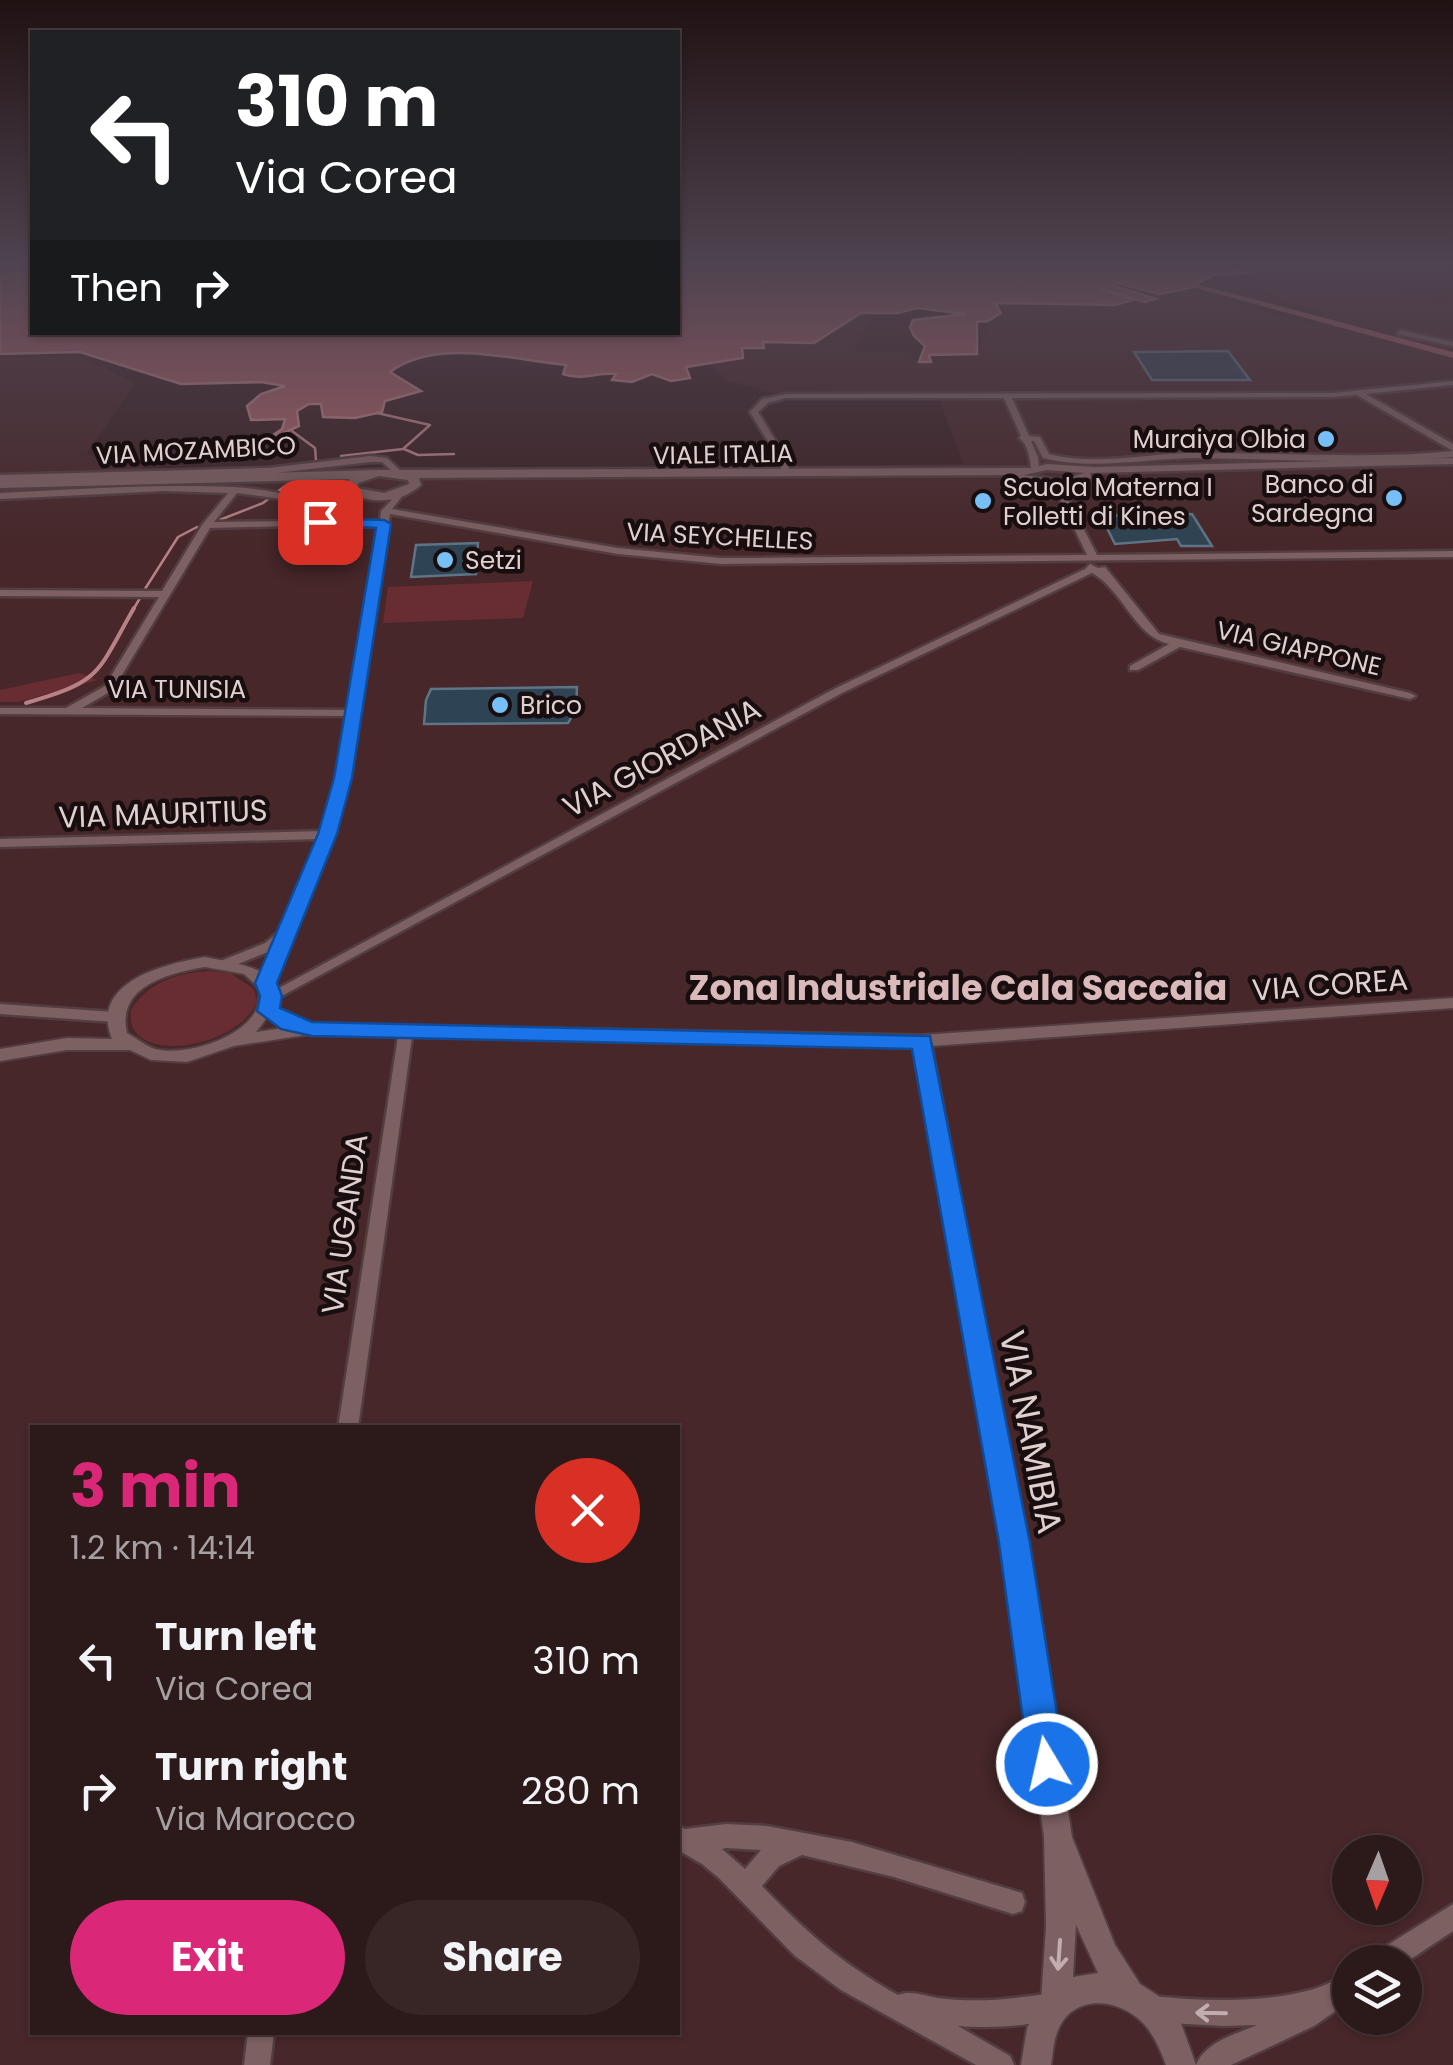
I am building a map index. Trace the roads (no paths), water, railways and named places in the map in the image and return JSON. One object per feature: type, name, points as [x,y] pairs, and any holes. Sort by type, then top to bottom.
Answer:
[{"type":"main road","points":[[1037,472],[1065,478],[1453,457]]},
{"type":"main road","points":[[1037,472],[1065,478]]},
{"type":"main road","name":"VIALE ITALIA","points":[[0,483],[1037,472]]},
{"type":"main road","name":"VIALE ITALIA","points":[[393,478],[1037,472]]},
{"type":"main road","points":[[351,489],[354,481],[393,478]]},
{"type":"main road","points":[[0,483],[315,483],[367,496],[393,478]]},
{"type":"street","points":[[786,472],[782,458],[754,416],[756,407],[765,402],[813,395],[1360,394],[1453,383]]},
{"type":"street","points":[[1360,394],[1453,457]]},
{"type":"street","points":[[1007,395],[1037,472]]},
{"type":"street","points":[[1023,438],[1036,439],[1046,456],[1064,460],[1453,457]]},
{"type":"street","name":"VIA MOZAMBICO","points":[[0,483],[268,471],[370,459],[384,460],[393,478]]},
{"type":"street","points":[[235,1041],[256,1027],[328,834],[343,778],[393,478]]},
{"type":"street","name":"VIA GIAPPONE","points":[[1065,478],[1089,561],[1155,636],[1410,696]]},
{"type":"street","points":[[0,496],[163,488],[234,491],[310,502],[316,519],[334,524]]},
{"type":"street","points":[[69,711],[109,688],[207,525],[234,491]]},
{"type":"street","points":[[367,496],[385,518]]},
{"type":"street","name":"VIA SEYCHELLES","points":[[207,525],[334,524],[385,518],[618,551],[760,562],[1453,554]]},
{"type":"street","points":[[1089,561],[1107,577]]},
{"type":"street","name":"VIA GIORDANIA","points":[[269,996],[1089,561]]},
{"type":"street","points":[[0,594],[166,594]]},
{"type":"street","name":"VIA GIAPPONE","points":[[1134,668],[1179,644]]},
{"type":"street","name":"VIA TUNISIA","points":[[0,711],[353,713]]},
{"type":"street","name":"VIA MAURITIUS","points":[[0,844],[328,834]]},
{"type":"street","points":[[228,963],[270,946],[290,930]]},
{"type":"street","points":[[67,1044],[114,1021],[123,998],[160,972],[205,962],[228,963],[256,972],[289,1024],[312,1029]]},
{"type":"street","name":"VIA COREA","points":[[312,1029],[922,1042],[1453,1003]]},
{"type":"street","points":[[0,1009],[114,1021]]},
{"type":"street","points":[[114,1021],[128,1045]]},
{"type":"street","points":[[0,1055],[67,1044],[128,1045],[146,1053],[172,1056],[312,1029]]},
{"type":"street","name":"VIA UGANDA","points":[[348,1425],[406,1030]]},
{"type":"street","name":"VIA NAMIBIA","points":[[922,1042],[1014,1543],[1058,1837],[1061,1927],[1054,2004],[1036,2038],[1036,2065]]},
{"type":"street","points":[[682,1839],[721,1834],[820,1847],[1014,1902]]},
{"type":"street","name":"VIA NAMIBIA","points":[[1058,1837],[1088,1930],[1102,1956],[1167,2028],[1180,2065]]},
{"type":"street","points":[[682,1839],[746,1889],[805,1949],[883,2000],[1001,2065]]},
{"type":"street","points":[[746,1889],[762,1864],[781,1850],[820,1847]]},
{"type":"street","points":[[1410,1945],[1453,1916]]},
{"type":"street","points":[[883,2000],[936,2012],[993,2016],[1054,2004],[1081,1988],[1105,1986],[1140,2001],[1265,2012],[1294,2008],[1332,1995]]},
{"type":"street","points":[[1208,2065],[1230,2050],[1305,2017],[1332,1999]]},
{"type":"street","points":[[256,2065],[261,2035]]},
{"type":"waterway","points":[[341,456],[403,449],[430,425],[377,413]]},
{"type":"waterway","points":[[292,431],[315,448],[316,460],[309,466]]},
{"type":"waterway","points":[[404,449],[418,455],[454,454]]},
{"type":"waterway","points":[[217,521],[263,503],[285,486]]},
{"type":"waterway","points":[[145,589],[178,537],[197,527]]},
{"type":"waterway","points":[[133,610],[140,598]]},
{"type":"waterway","points":[[26,703],[70,688],[95,672],[134,608]]},
{"type":"place","name":"Muraiya Olbia","points":[[1326,439]]},
{"type":"place","name":"Banco di Sardegna","points":[[1394,498]]},
{"type":"place","name":"Scuola Materna I Folletti di Kines","points":[[983,501]]},
{"type":"place","name":"Setzi","points":[[445,560]]},
{"type":"place","name":"Brico","points":[[500,705]]},
{"type":"district","name":"Zona Industriale Cala Saccaia","points":[[958,988]]}]
